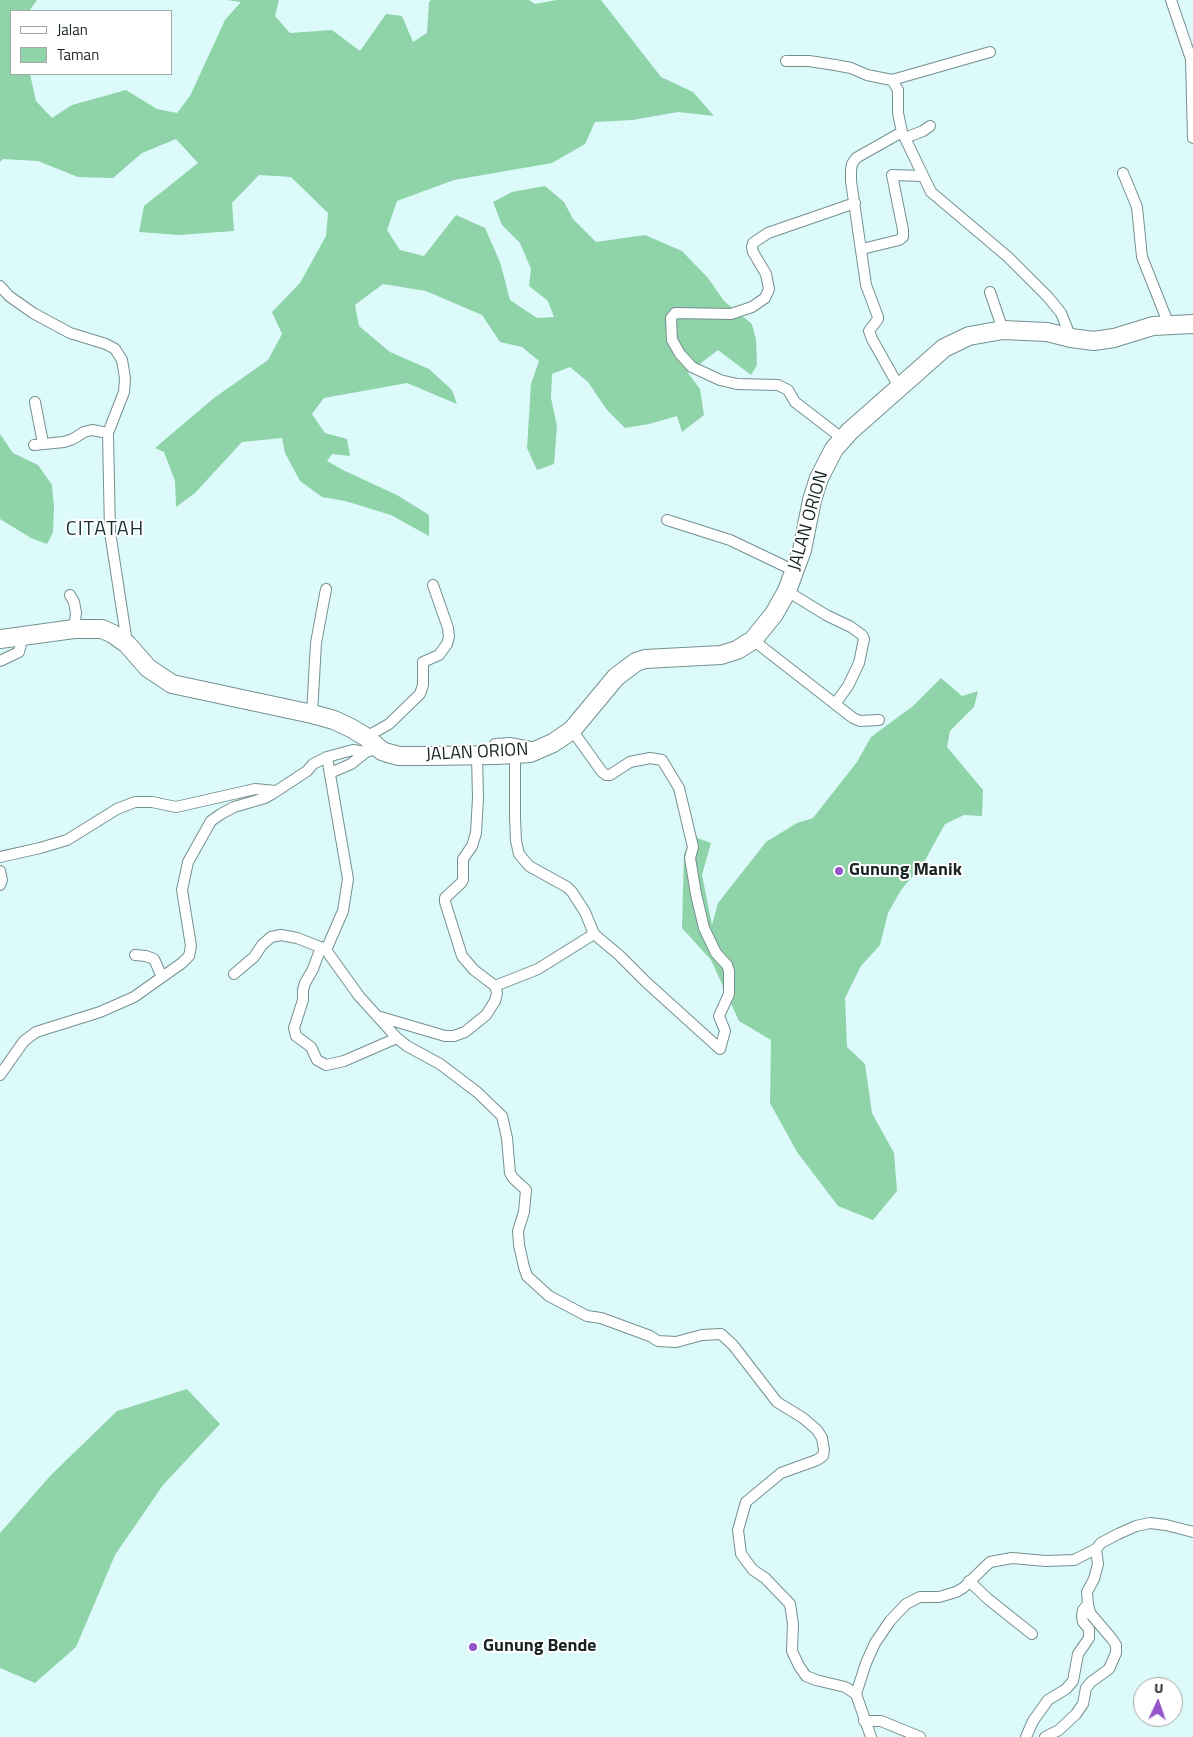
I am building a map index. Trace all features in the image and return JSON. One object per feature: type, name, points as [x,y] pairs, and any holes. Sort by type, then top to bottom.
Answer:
[{"type":"highway","name":"JALAN ORION","points":[[0,639],[74,629],[102,629],[128,644],[148,668],[172,684],[312,714],[351,728],[371,746],[399,756],[477,756],[530,753],[542,749],[572,730],[616,677],[636,662],[645,659],[721,655],[737,650],[753,640],[774,614],[787,591],[802,550],[812,500],[819,478],[834,449],[842,439],[899,387],[949,345],[969,336],[1003,330],[1047,332],[1094,341],[1114,338],[1153,326],[1193,324]]},
{"type":"street","points":[[1171,0],[1176,19],[1191,54],[1193,133]]},
{"type":"street","points":[[786,61],[809,61],[835,65],[851,68],[866,75],[892,80],[990,52]]},
{"type":"street","points":[[892,80],[900,97],[898,114],[903,135],[932,192],[1008,257],[1048,297],[1061,313],[1071,338]]},
{"type":"street","points":[[899,387],[868,331],[878,320],[878,317],[866,285],[851,181],[852,164],[856,158],[903,135],[923,131],[930,126]]},
{"type":"street","points":[[1123,173],[1137,206],[1142,257],[1169,325]]},
{"type":"street","points":[[862,249],[902,238],[903,230],[892,175],[924,176]]},
{"type":"street","points":[[842,439],[795,402],[788,390],[778,385],[737,384],[720,380],[692,367],[680,354],[672,340],[671,318],[676,313],[731,314],[752,307],[765,298],[769,288],[766,274],[753,252],[753,243],[768,233],[855,203]]},
{"type":"street","points":[[0,286],[9,296],[33,313],[70,333],[106,344],[115,349],[124,366],[124,392],[108,433],[110,532],[128,644]]},
{"type":"street","points":[[990,292],[1003,330]]},
{"type":"street","points":[[35,402],[39,444],[64,442],[92,430],[108,433]]},
{"type":"street","points":[[667,520],[730,540],[795,571]]},
{"type":"street","points":[[330,773],[351,764],[371,746],[389,724],[420,694],[423,685],[423,662],[439,655],[449,638],[448,628],[433,585]]},
{"type":"street","points":[[312,714],[316,643],[326,589]]},
{"type":"street","points":[[787,591],[826,615],[851,627],[862,635],[864,639],[859,663],[848,686],[835,704]]},
{"type":"street","points":[[70,595],[74,602],[76,613],[74,629]]},
{"type":"street","points":[[0,660],[19,652],[24,635]]},
{"type":"street","points":[[753,640],[853,718],[860,721],[879,720]]},
{"type":"street","points":[[515,754],[515,818],[516,841],[519,854],[529,866],[572,892],[585,912],[594,934],[720,1048],[725,1031],[719,1016],[731,987],[730,971],[716,954],[704,928],[690,858],[692,847],[679,788],[662,760],[650,758],[630,762],[610,775],[606,775],[572,730]]},
{"type":"street","points":[[495,744],[518,744],[542,749]]},
{"type":"street","points":[[0,1075],[24,1041],[36,1032],[113,1007],[134,997],[182,963],[190,952],[191,946],[182,890],[188,862],[212,822],[221,814],[234,807],[265,798],[307,771],[313,764],[327,757],[371,746]]},
{"type":"street","points":[[376,1016],[445,1036],[454,1036],[465,1032],[486,1015],[495,1001],[497,993],[495,986],[464,961],[445,902],[445,898],[461,883],[464,875],[463,859],[470,850],[476,833],[478,798],[477,756]]},
{"type":"street","points":[[327,757],[348,879],[343,911],[303,990],[303,1000],[294,1028],[296,1036],[311,1048],[318,1060],[326,1065],[344,1061],[398,1038]]},
{"type":"street","points":[[0,856],[34,850],[67,840],[117,809],[135,802],[152,802],[176,807],[255,789],[276,791]]},
{"type":"street","points":[[0,872],[2,880],[0,885]]},
{"type":"street","points":[[495,986],[538,969],[594,934]]},
{"type":"street","points":[[234,974],[254,957],[262,944],[271,937],[296,938],[323,949],[376,1016],[398,1038],[407,1046],[440,1064],[476,1092],[502,1116],[507,1138],[510,1174],[526,1190],[524,1212],[518,1231],[518,1245],[528,1276],[549,1296],[587,1316],[601,1318],[658,1341],[676,1342],[702,1335],[721,1334],[733,1345],[777,1402],[804,1418],[816,1430],[822,1438],[823,1456],[781,1473],[746,1502],[738,1530],[741,1554],[753,1570],[765,1578],[790,1604],[793,1624],[792,1651],[798,1666],[806,1676],[845,1687],[856,1694]]},
{"type":"street","points":[[135,955],[154,959],[162,977]]},
{"type":"street","points":[[871,1737],[856,1694],[866,1663],[875,1644],[883,1630],[906,1604],[920,1597],[939,1597],[956,1592],[990,1562],[1012,1558],[1046,1561],[1074,1560],[1136,1526],[1150,1523],[1193,1532]]},
{"type":"street","points":[[1045,1737],[1059,1730],[1076,1714],[1083,1704],[1086,1688],[1109,1669],[1116,1654],[1116,1645],[1090,1613],[1088,1604],[1087,1592],[1094,1579],[1098,1564],[1096,1549]]},
{"type":"street","points":[[969,1581],[1032,1634]]},
{"type":"street","points":[[1027,1737],[1033,1721],[1048,1700],[1071,1685],[1076,1674],[1078,1654],[1089,1638],[1089,1628],[1082,1622],[1083,1610],[1088,1604]]},
{"type":"street","points":[[864,1721],[881,1721],[920,1737]]},
{"type":"green space","points":[[0,0],[37,0],[30,10],[10,10],[10,75],[30,75],[36,101],[52,118],[72,105],[126,90],[157,109],[177,113],[190,96],[225,20],[241,2],[227,0],[279,0],[275,16],[290,33],[332,30],[360,51],[386,14],[402,16],[413,42],[427,33],[429,2],[431,0],[529,0],[535,4],[557,0],[601,0],[661,77],[693,92],[714,116],[678,112],[633,120],[595,122],[585,144],[552,163],[454,180],[397,201],[387,230],[400,250],[424,256],[456,215],[485,228],[500,262],[510,300],[537,318],[554,317],[548,301],[529,286],[531,269],[520,243],[502,225],[493,202],[512,192],[545,186],[564,202],[573,219],[596,242],[645,235],[682,251],[708,278],[724,301],[752,324],[756,340],[757,365],[751,375],[718,350],[688,373],[700,389],[704,415],[682,432],[677,416],[625,428],[607,410],[588,382],[570,367],[552,374],[551,398],[557,426],[554,464],[537,470],[527,448],[531,384],[539,361],[522,347],[500,342],[482,315],[426,291],[383,284],[355,305],[359,326],[390,352],[429,369],[452,390],[457,404],[407,383],[324,398],[312,414],[325,433],[347,439],[350,456],[332,454],[327,461],[397,495],[429,515],[429,536],[391,515],[345,501],[322,497],[300,481],[285,453],[282,438],[242,442],[195,493],[176,507],[175,481],[164,452],[155,448],[214,398],[268,360],[282,334],[272,312],[300,283],[326,236],[328,213],[291,177],[259,175],[232,203],[234,231],[179,235],[139,232],[144,206],[198,163],[176,139],[142,153],[113,178],[78,177],[38,161],[3,159],[0,162]]},
{"type":"green space","points":[[0,434],[13,453],[38,465],[52,485],[54,508],[53,532],[47,544],[31,538],[0,519]]},
{"type":"green space","points":[[941,678],[962,696],[978,691],[974,707],[950,731],[947,747],[983,790],[982,816],[964,815],[945,824],[923,864],[901,890],[888,913],[880,945],[861,966],[845,998],[847,1047],[865,1064],[872,1113],[894,1153],[897,1191],[873,1220],[838,1206],[797,1152],[770,1103],[771,1040],[739,1021],[711,960],[682,928],[684,854],[692,836],[711,843],[702,875],[712,925],[718,903],[766,842],[797,823],[813,818],[857,762],[871,737],[913,706]]},
{"type":"green space","points":[[187,1389],[220,1424],[163,1485],[115,1555],[76,1647],[35,1683],[0,1668],[0,1533],[51,1475],[117,1411]]},
{"type":"place","name":"Gunung Manik","points":[[839,871]]},
{"type":"place","name":"Gunung Bende","points":[[473,1647]]},
{"type":"district","name":"CITATAH","points":[[105,530]]}]
